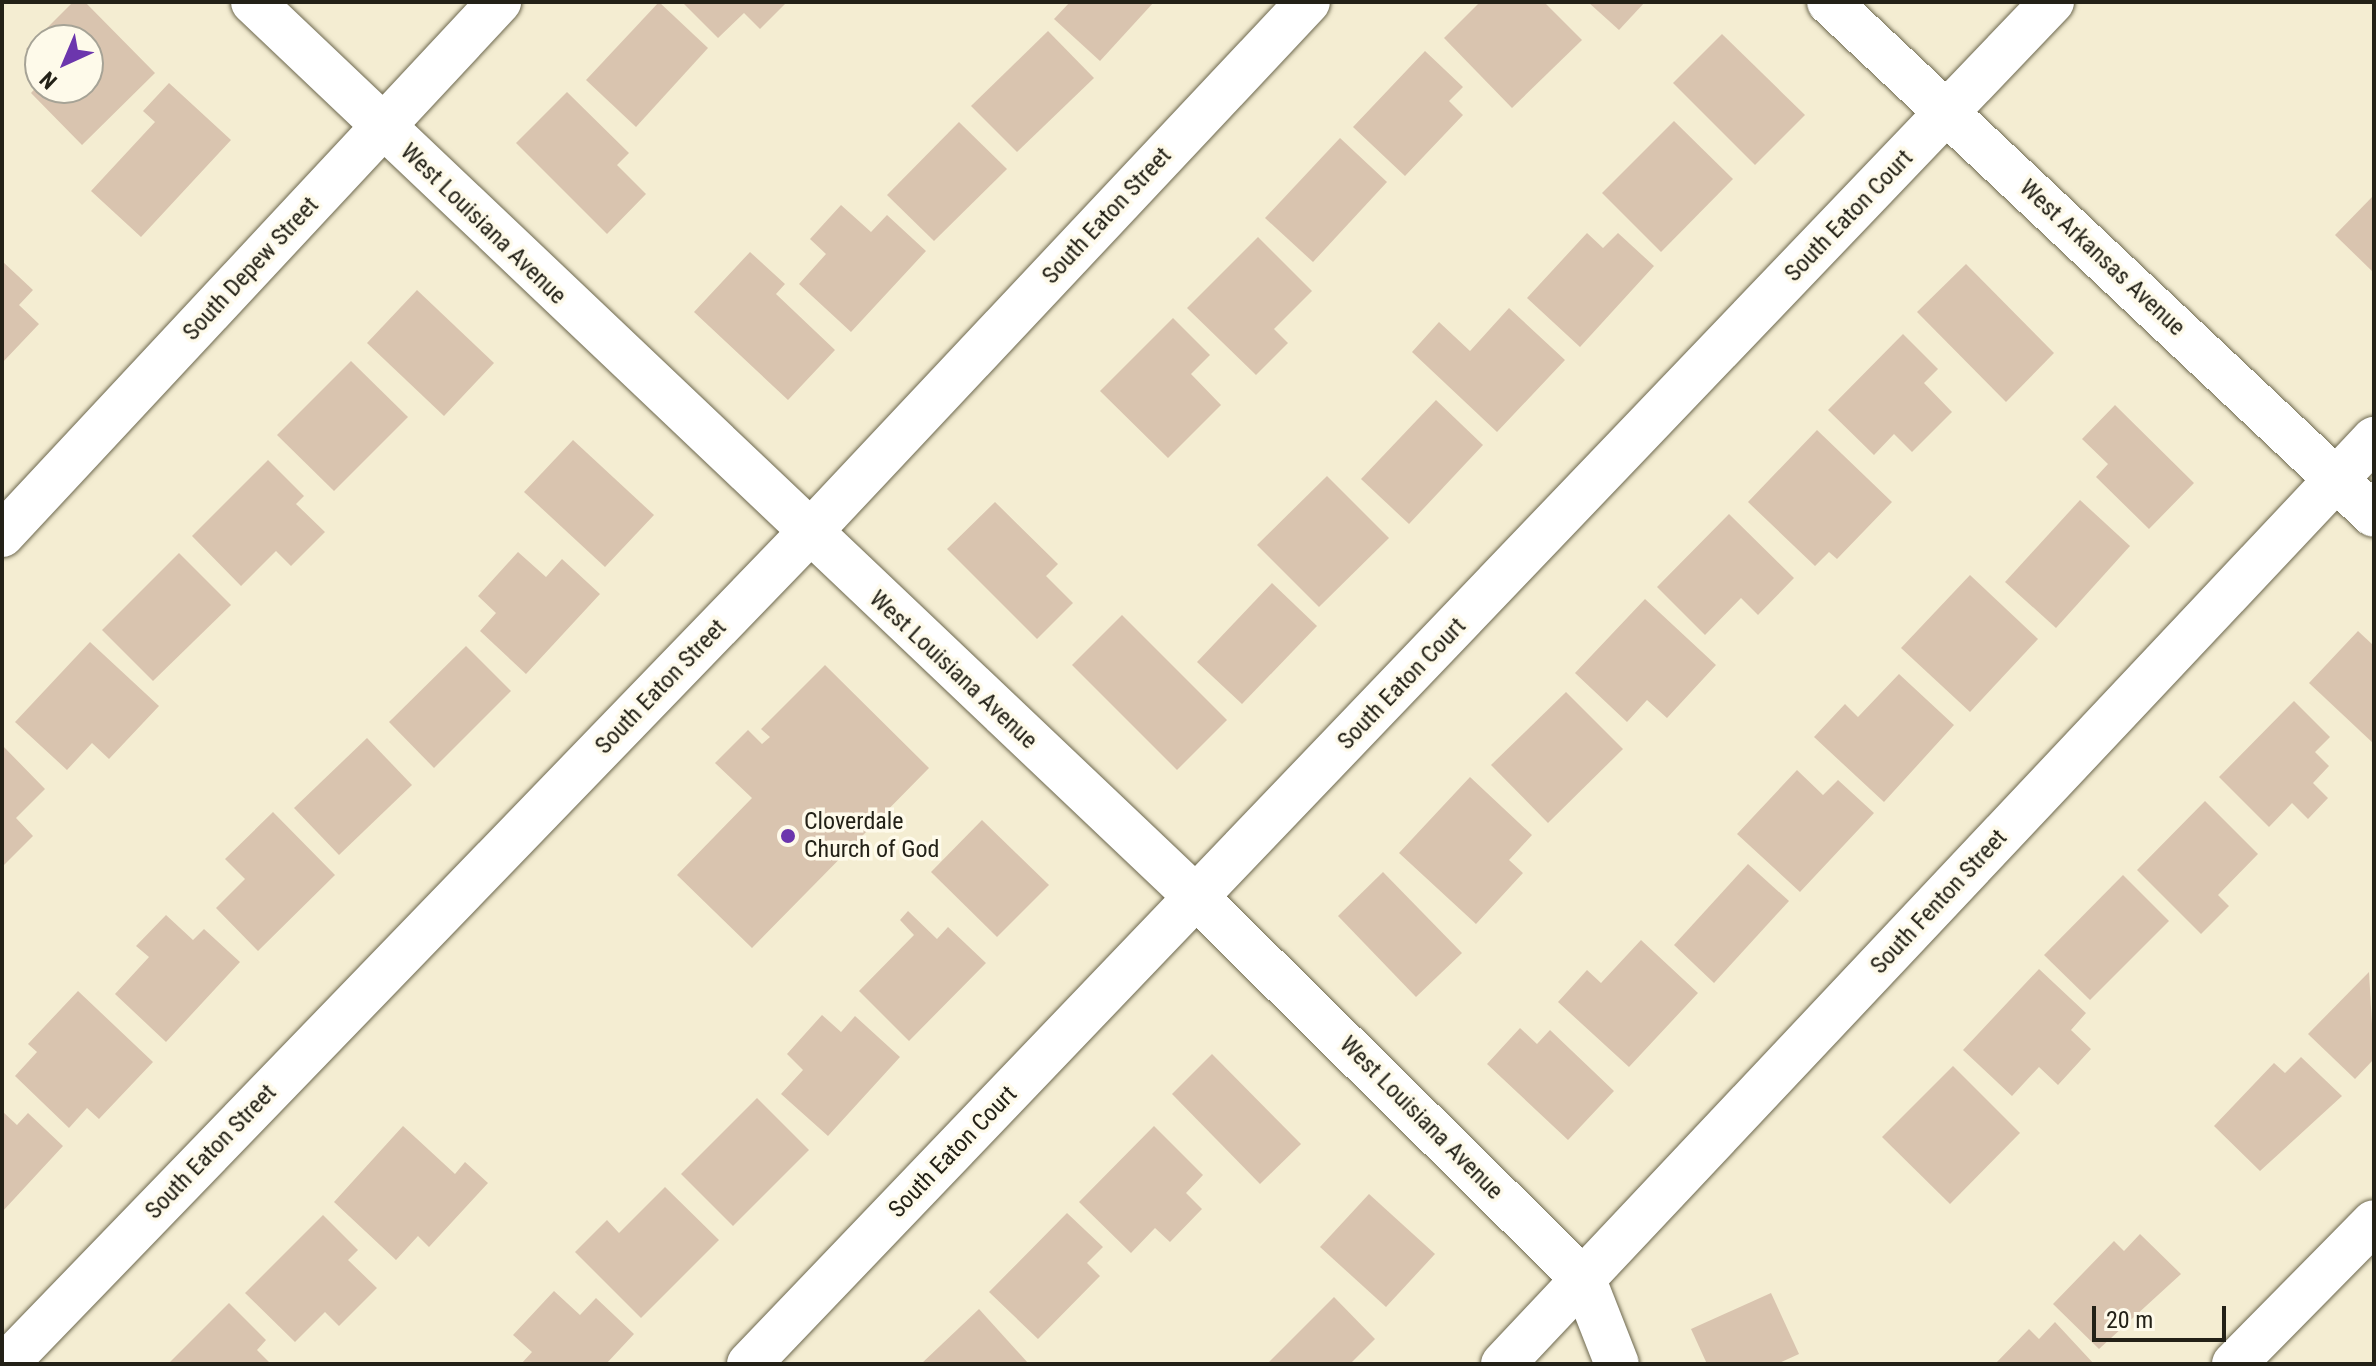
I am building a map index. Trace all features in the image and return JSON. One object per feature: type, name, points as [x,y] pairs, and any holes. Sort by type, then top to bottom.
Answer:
[{"type":"street","name":"West Louisiana Avenue","points":[[253,2],[808,534],[1197,898],[1584,1280],[1617,1364]]},
{"type":"street","name":"South Depew Street","points":[[2,535],[499,2]]},
{"type":"street","name":"South Eaton Street","points":[[6,1364],[808,534],[1308,2]]},
{"type":"street","name":"West Arkansas Avenue","points":[[1829,2],[2374,515]]},
{"type":"street","name":"South Eaton Court","points":[[749,1364],[2052,2]]},
{"type":"street","name":"South Fenton Street","points":[[1503,1364],[2374,439]]},
{"type":"street","points":[[2234,1364],[2374,1222]]},
{"type":"building","points":[[73,2],[85,2],[155,73],[82,145],[42,104],[104,104],[104,24],[51,24]]},
{"type":"building","points":[[659,2],[708,48],[636,127],[586,80]]},
{"type":"building","points":[[682,2],[787,2],[760,29],[744,13],[718,38]]},
{"type":"building","points":[[1070,2],[1154,2],[1100,61],[1054,19]]},
{"type":"building","points":[[1480,2],[1544,2],[1582,40],[1512,108],[1444,38]]},
{"type":"building","points":[[1588,2],[1645,2],[1619,30]]},
{"type":"building","points":[[1048,31],[1094,78],[1017,152],[971,106]]},
{"type":"building","points":[[1722,34],[1805,115],[1755,165],[1673,83]]},
{"type":"building","points":[[1425,51],[1463,87],[1449,101],[1463,115],[1405,176],[1353,127]]},
{"type":"building","points":[[169,83],[231,140],[141,237],[91,191],[155,122],[143,111]]},
{"type":"building","points":[[567,92],[629,153],[617,165],[646,194],[607,234],[516,143]]},
{"type":"building","points":[[1674,121],[1733,179],[1661,252],[1602,193]]},
{"type":"building","points":[[959,122],[1007,169],[934,241],[887,195]]},
{"type":"building","points":[[1340,138],[1387,182],[1313,262],[1265,218]]},
{"type":"building","points":[[2374,195],[2374,273],[2335,235]]},
{"type":"building","points":[[841,205],[871,232],[887,215],[926,251],[851,332],[799,284],[826,254],[810,239]]},
{"type":"building","points":[[1587,233],[1603,248],[1618,233],[1654,266],[1580,347],[1527,298]]},
{"type":"building","points":[[1258,237],[1312,291],[1274,329],[1288,343],[1256,375],[1187,308]]},
{"type":"building","points":[[750,252],[785,284],[776,294],[835,350],[788,400],[694,312]]},
{"type":"building","points":[[2,261],[33,290],[19,305],[39,324],[2,363]]},
{"type":"building","points":[[1966,264],[2054,353],[2006,402],[1917,312]]},
{"type":"building","points":[[417,290],[494,363],[444,416],[367,343]]},
{"type":"building","points":[[1509,308],[1565,360],[1497,432],[1412,352],[1439,322],[1470,351]]},
{"type":"building","points":[[1173,318],[1210,355],[1191,374],[1221,405],[1168,458],[1100,391]]},
{"type":"building","points":[[1903,334],[1938,369],[1924,383],[1952,412],[1912,452],[1894,434],[1874,455],[1828,410]]},
{"type":"building","points":[[351,361],[408,417],[334,491],[277,435]]},
{"type":"building","points":[[1436,400],[1483,445],[1409,524],[1361,479]]},
{"type":"building","points":[[2115,405],[2194,483],[2149,529],[2096,477],[2108,464],[2082,439]]},
{"type":"building","points":[[1817,430],[1892,502],[1837,559],[1829,552],[1815,566],[1748,502]]},
{"type":"building","points":[[573,440],[654,515],[605,567],[524,492]]},
{"type":"building","points":[[268,460],[304,496],[296,504],[325,532],[291,566],[276,551],[241,586],[192,536]]},
{"type":"building","points":[[1327,476],[1389,538],[1319,607],[1257,545]]},
{"type":"building","points":[[2080,500],[2130,546],[2056,628],[2005,582]]},
{"type":"building","points":[[995,502],[1058,564],[1046,576],[1073,603],[1037,639],[947,549]]},
{"type":"building","points":[[1729,514],[1794,578],[1758,615],[1741,598],[1705,635],[1657,587]]},
{"type":"building","points":[[518,552],[546,577],[562,559],[600,594],[526,674],[480,631],[496,613],[478,596]]},
{"type":"building","points":[[179,553],[231,605],[153,681],[102,630]]},
{"type":"building","points":[[1970,575],[2038,639],[1970,712],[1901,648]]},
{"type":"building","points":[[1272,583],[1317,626],[1242,704],[1197,662]]},
{"type":"building","points":[[1645,599],[1716,665],[1667,718],[1647,700],[1627,722],[1575,673]]},
{"type":"building","points":[[1122,615],[1227,720],[1177,770],[1072,665]]},
{"type":"building","points":[[2358,631],[2374,646],[2374,744],[2309,683]]},
{"type":"building","points":[[90,642],[159,706],[109,759],[92,743],[67,770],[15,722]]},
{"type":"building","points":[[466,646],[511,691],[434,768],[389,722]]},
{"type":"building","name":"Cloverdale Church of God","points":[[825,665],[929,768],[752,948],[677,875],[752,798],[715,763],[748,730],[762,744],[770,737],[761,729]]},
{"type":"building","points":[[1899,674],[1954,725],[1884,802],[1814,737],[1845,704],[1858,717]]},
{"type":"building","points":[[1566,692],[1623,749],[1548,823],[1491,765]]},
{"type":"building","points":[[2294,701],[2330,737],[2315,752],[2329,766],[2313,783],[2328,798],[2308,819],[2292,803],[2269,827],[2219,777]]},
{"type":"building","points":[[367,738],[412,785],[339,855],[294,808]]},
{"type":"building","points":[[2,745],[45,789],[16,818],[33,836],[2,867]]},
{"type":"building","points":[[1797,770],[1823,795],[1838,780],[1874,813],[1800,892],[1737,834]]},
{"type":"building","points":[[1470,777],[1532,835],[1509,860],[1523,873],[1476,924],[1399,853]]},
{"type":"building","points":[[2205,801],[2258,854],[2218,895],[2229,906],[2201,934],[2137,870]]},
{"type":"building","points":[[273,812],[335,875],[258,951],[216,908],[245,879],[225,859]]},
{"type":"building","points":[[982,820],[1049,885],[997,937],[931,872]]},
{"type":"building","points":[[1748,864],[1789,901],[1714,983],[1674,945]]},
{"type":"building","points":[[1383,872],[1462,953],[1416,997],[1338,916]]},
{"type":"building","points":[[2123,875],[2169,921],[2090,1000],[2044,955]]},
{"type":"building","points":[[908,911],[937,939],[948,927],[986,963],[909,1041],[859,991],[914,935],[900,920]]},
{"type":"building","points":[[166,915],[193,940],[204,929],[240,962],[166,1042],[115,994],[149,957],[136,946]]},
{"type":"building","points":[[1641,940],[1698,993],[1629,1067],[1558,1002],[1587,970],[1601,983]]},
{"type":"building","points":[[2039,969],[2086,1013],[2071,1030],[2091,1049],[2058,1085],[2039,1067],[2012,1096],[1963,1050]]},
{"type":"building","points":[[2369,972],[2374,1059],[2355,1079],[2308,1034]]},
{"type":"building","points":[[78,991],[153,1062],[99,1119],[87,1108],[69,1128],[15,1076],[37,1052],[28,1044]]},
{"type":"building","points":[[822,1015],[841,1032],[855,1016],[900,1057],[828,1136],[781,1094],[803,1070],[787,1054]]},
{"type":"building","points":[[1520,1028],[1537,1044],[1550,1030],[1614,1091],[1568,1140],[1487,1064]]},
{"type":"building","points":[[1212,1054],[1301,1144],[1260,1184],[1172,1094]]},
{"type":"building","points":[[2301,1057],[2342,1096],[2260,1171],[2214,1126],[2274,1063],[2285,1073]]},
{"type":"building","points":[[1953,1066],[2020,1133],[1950,1204],[1882,1137]]},
{"type":"building","points":[[757,1098],[809,1150],[733,1226],[681,1174]]},
{"type":"building","points":[[2,1111],[17,1125],[28,1113],[63,1146],[2,1212]]},
{"type":"building","points":[[403,1126],[455,1174],[465,1162],[488,1183],[429,1247],[418,1236],[396,1260],[334,1202]]},
{"type":"building","points":[[1154,1126],[1203,1175],[1186,1193],[1202,1209],[1170,1242],[1155,1228],[1131,1253],[1079,1202]]},
{"type":"building","points":[[665,1187],[719,1240],[641,1318],[575,1252],[607,1220],[619,1233]]},
{"type":"building","points":[[1369,1194],[1435,1254],[1386,1307],[1320,1247]]},
{"type":"building","points":[[1067,1213],[1103,1247],[1087,1263],[1100,1276],[1038,1339],[989,1292]]},
{"type":"building","points":[[323,1215],[358,1250],[348,1260],[377,1288],[339,1326],[325,1312],[295,1342],[245,1293]]},
{"type":"building","points":[[2140,1234],[2181,1274],[2099,1349],[2053,1304],[2114,1241],[2124,1251]]},
{"type":"building","points":[[554,1291],[580,1315],[596,1298],[634,1334],[606,1364],[521,1364],[532,1352],[513,1335]]},
{"type":"building","points":[[1771,1293],[1799,1354],[1777,1364],[1707,1364],[1691,1329]]},
{"type":"building","points":[[1334,1297],[1375,1339],[1350,1364],[1267,1364]]},
{"type":"building","points":[[229,1303],[266,1340],[257,1350],[271,1364],[168,1364]]},
{"type":"building","points":[[979,1309],[1028,1363],[921,1364]]},
{"type":"building","points":[[2055,1322],[2094,1364],[1995,1364],[2029,1329],[2039,1339]]},
{"type":"place","name":"Cloverdale Church of God","points":[[788,836]]}]
